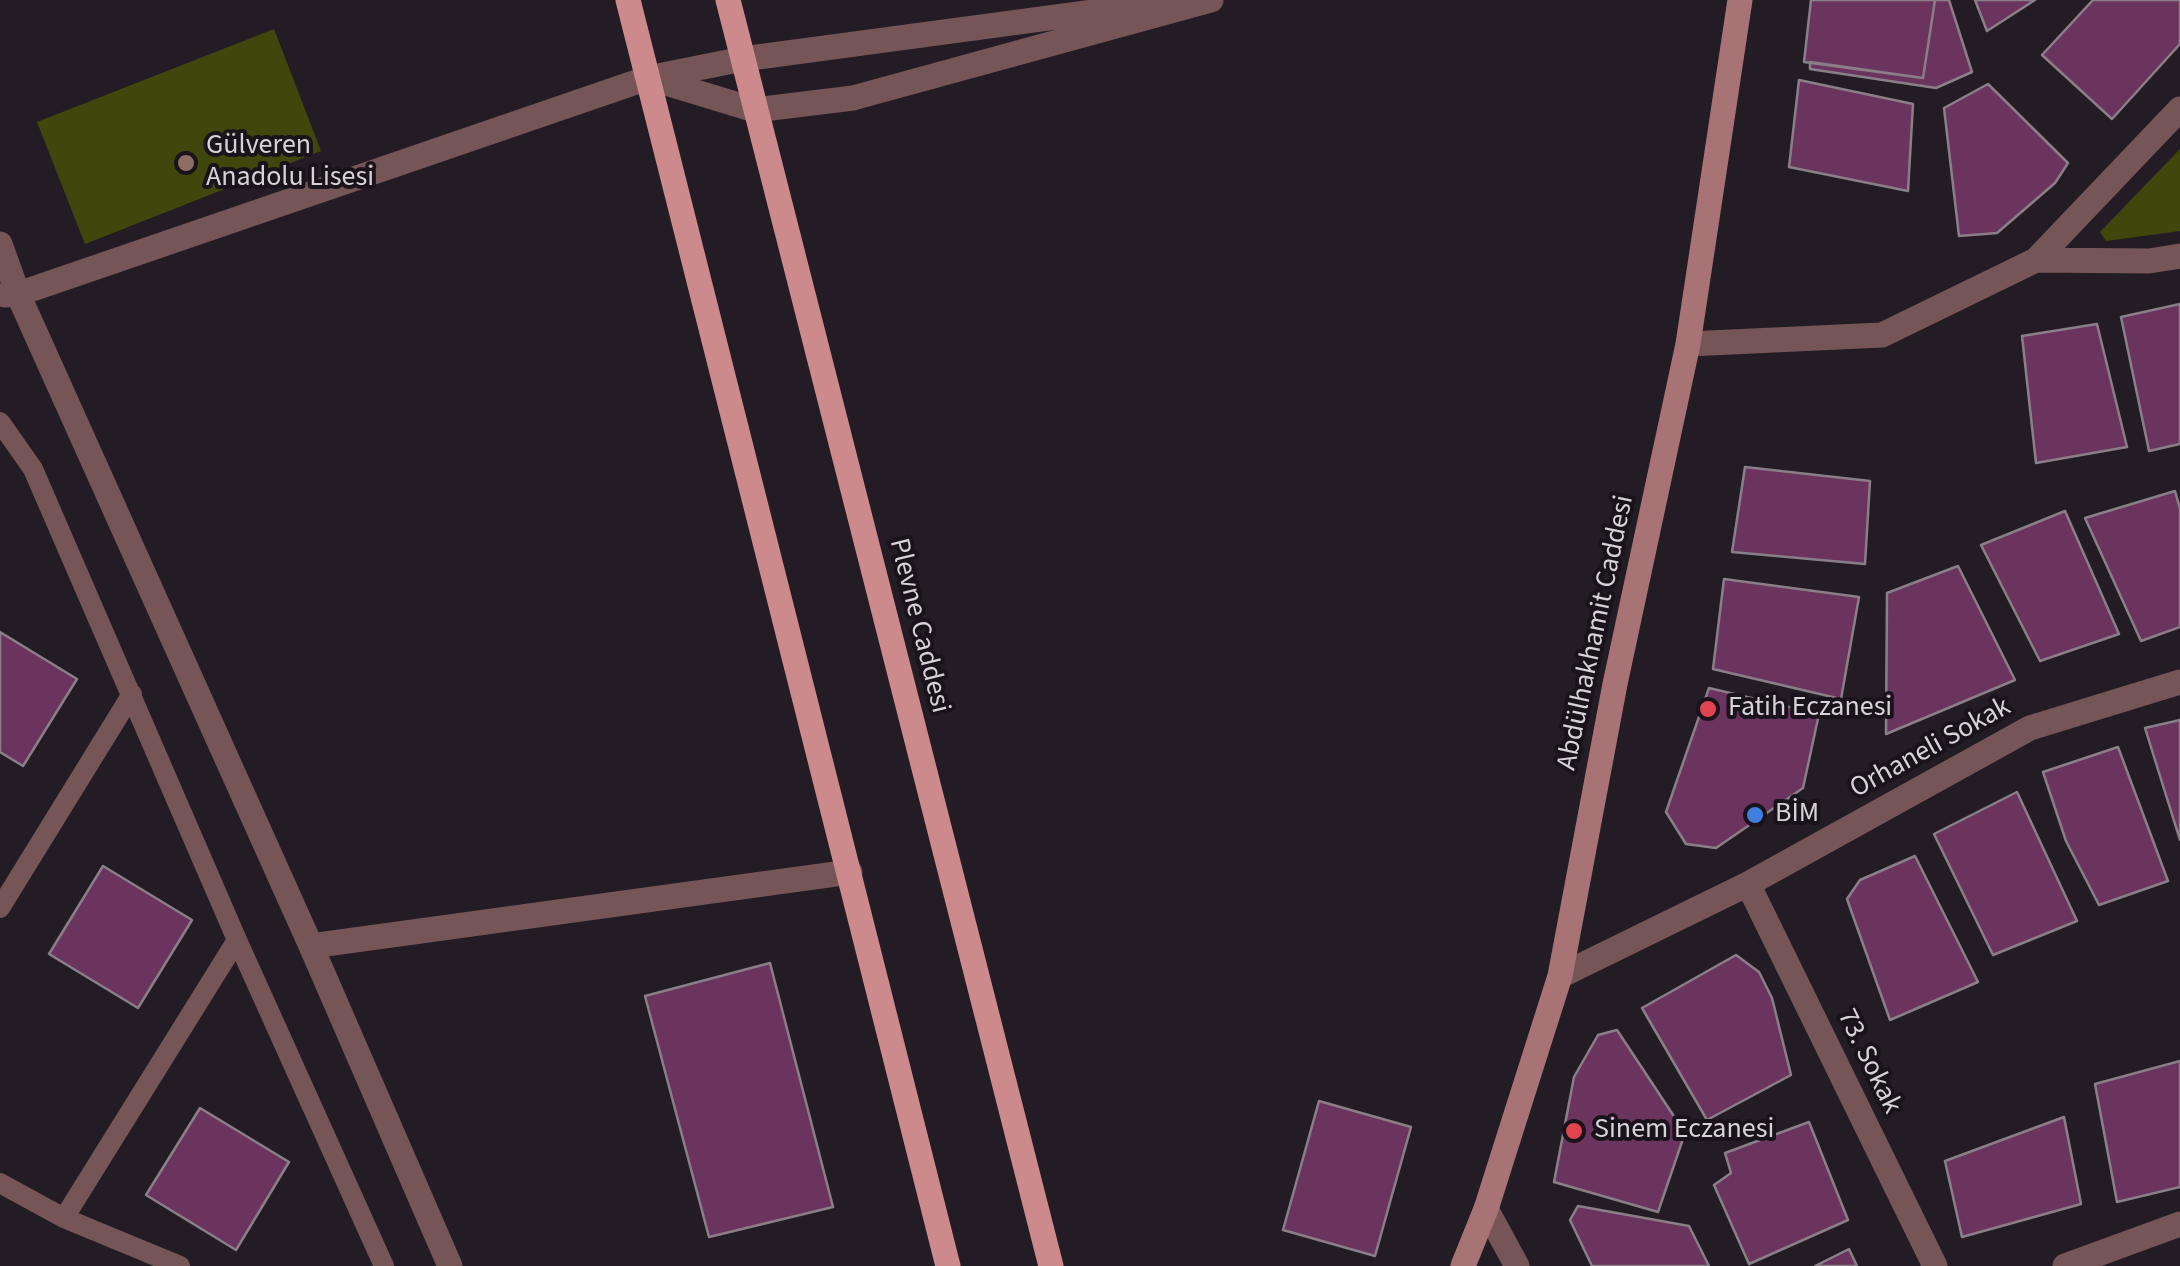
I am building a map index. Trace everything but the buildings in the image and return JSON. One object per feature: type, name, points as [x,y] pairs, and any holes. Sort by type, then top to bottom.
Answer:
[{"type":"main road","points":[[628,0],[948,1266]]},
{"type":"main road","name":"Plevne Caddesi","points":[[728,0],[1051,1266]]},
{"type":"main road","name":"Abdülhakhamit Caddesi","points":[[1464,1266],[1560,976],[1615,684],[1688,344],[1740,0]]},
{"type":"street","points":[[9,295],[648,78],[742,59],[1182,0]]},
{"type":"street","points":[[648,78],[755,110],[853,98],[1211,0]]},
{"type":"street","points":[[1688,344],[1882,336],[2036,260],[2180,109]]},
{"type":"street","points":[[0,244],[9,295],[312,946],[450,1266]]},
{"type":"street","points":[[2036,260],[2149,261],[2180,256]]},
{"type":"street","name":"Orhaneli Sokak","points":[[1560,976],[1748,884],[2030,728],[2180,682]]},
{"type":"street","points":[[312,946],[850,872]]},
{"type":"street","name":"73. Sokak","points":[[1748,884],[1935,1266]]},
{"type":"street","points":[[1486,1209],[1517,1266]]},
{"type":"street","points":[[2066,1266],[2180,1224]]},
{"type":"lane","points":[[0,422],[33,469],[236,940],[384,1266]]},
{"type":"lane","points":[[0,908],[132,694]]},
{"type":"lane","points":[[64,1218],[236,940]]},
{"type":"lane","points":[[0,1183],[64,1218],[180,1266]]},
{"type":"green space","points":[[274,29],[321,151],[85,244],[37,122]]},
{"type":"green space","points":[[2180,149],[2180,231],[2106,241],[2100,232]]},
{"type":"place","name":"Gülveren Anadolu Lisesi","points":[[186,163]]},
{"type":"place","name":"Fatih Eczanesi","points":[[1708,709]]},
{"type":"place","name":"BİM","points":[[1755,815]]},
{"type":"place","name":"Sinem Eczanesi","points":[[1574,1131]]}]
